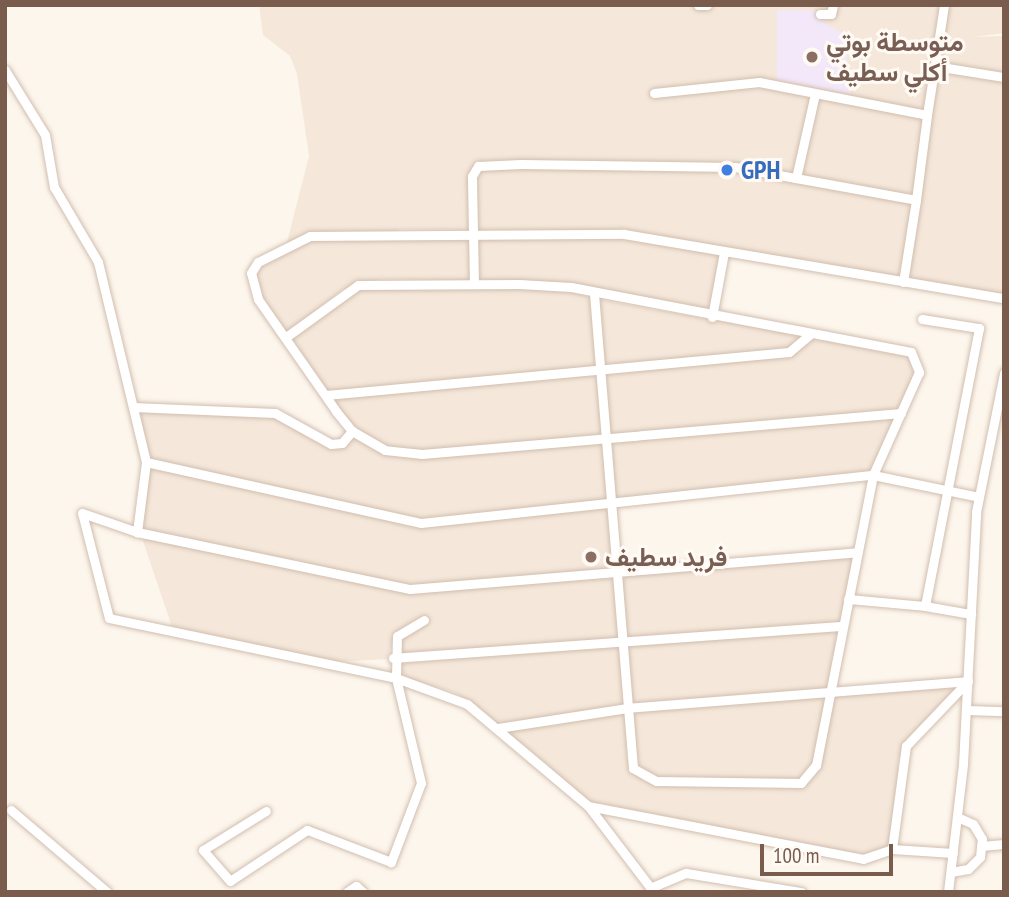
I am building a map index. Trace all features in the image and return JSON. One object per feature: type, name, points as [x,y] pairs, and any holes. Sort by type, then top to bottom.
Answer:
[{"type":"street","points":[[698,5],[707,5]]},
{"type":"street","points":[[820,14],[831,14],[833,5]]},
{"type":"street","points":[[903,282],[944,5]]},
{"type":"street","points":[[935,65],[1004,77]]},
{"type":"street","points":[[5,70],[45,135],[54,187],[98,262],[146,462],[137,532]]},
{"type":"street","points":[[654,93],[745,82],[928,115]]},
{"type":"street","points":[[796,178],[815,94]]},
{"type":"street","points":[[474,284],[472,176],[478,166],[707,165],[916,200]]},
{"type":"street","points":[[901,413],[422,454],[384,450],[352,431],[252,286],[258,262],[310,236],[472,232],[624,234],[724,253],[1004,298]]},
{"type":"street","points":[[712,317],[724,253]]},
{"type":"street","points":[[286,337],[358,285],[554,285],[594,296],[911,352],[919,372],[873,475],[813,774],[795,785],[645,779],[630,758],[618,570],[594,296]]},
{"type":"street","points":[[922,319],[979,328],[944,485],[925,606]]},
{"type":"street","points":[[326,396],[601,372],[789,352],[808,335]]},
{"type":"street","points":[[948,892],[967,710],[979,497],[1004,373]]},
{"type":"street","points":[[133,407],[275,413],[331,444],[342,443],[352,431]]},
{"type":"street","points":[[146,462],[421,523],[873,475],[944,485],[979,497]]},
{"type":"street","points":[[801,892],[686,873],[652,890],[588,806],[498,728],[454,696],[396,678],[109,618],[82,513],[137,532],[410,589],[857,552]]},
{"type":"street","points":[[848,599],[925,606],[971,614]]},
{"type":"street","points":[[267,811],[203,850],[230,881],[307,830],[391,862],[421,783],[393,659],[397,636],[424,620]]},
{"type":"street","points":[[393,659],[843,626]]},
{"type":"street","points":[[498,728],[627,708],[968,681]]},
{"type":"street","points":[[892,849],[906,746],[968,681]]},
{"type":"street","points":[[967,710],[1004,711]]},
{"type":"street","points":[[588,806],[863,859],[892,849],[953,853]]},
{"type":"street","points":[[11,810],[107,892]]},
{"type":"street","points":[[951,872],[968,869],[981,846],[973,824],[957,817]]},
{"type":"street","points":[[981,846],[1004,844]]},
{"type":"street","points":[[347,892],[356,886],[363,892]]},
{"type":"shaded area","points":[[259,5],[830,5],[820,17],[833,16],[836,5],[942,5],[925,112],[756,78],[652,91],[755,84],[811,96],[794,176],[706,162],[581,163],[736,170],[913,203],[901,279],[625,231],[399,229],[398,234],[623,236],[721,254],[710,314],[554,282],[382,279],[343,289],[287,333],[260,297],[254,273],[286,246],[309,156],[297,74],[290,56],[263,35]]},
{"type":"shaded area","points":[[947,5],[1004,5],[1004,33],[973,37],[1004,36],[1004,296],[906,279],[919,200],[799,177],[817,97],[928,118]]},
{"type":"shaded area","name":"متوسطة بوتي أكلي سطيف","points":[[777,10],[823,11],[824,23],[844,34],[851,94],[777,80]]},
{"type":"shaded area","points":[[381,284],[571,290],[591,298],[598,369],[327,393],[290,337],[358,287]]},
{"type":"shaded area","points":[[596,299],[803,336],[787,350],[603,369]]},
{"type":"shaded area","points":[[809,338],[909,354],[917,372],[899,410],[609,434],[603,374],[786,355]]},
{"type":"shaded area","points":[[598,374],[604,434],[423,452],[385,447],[353,429],[331,398]]},
{"type":"shaded area","points":[[136,410],[275,415],[330,446],[352,435],[383,452],[604,440],[608,502],[421,520],[148,460]]},
{"type":"shaded area","points":[[896,416],[871,473],[613,501],[610,439]]},
{"type":"shaded area","points":[[149,465],[417,525],[608,507],[614,568],[410,586],[140,530]]},
{"type":"shaded area","points":[[141,535],[410,591],[615,573],[621,640],[393,658],[395,635],[387,659],[318,663],[172,627]]},
{"type":"shaded area","points":[[854,555],[841,623],[626,639],[620,573]]},
{"type":"shaded area","points":[[840,629],[829,688],[630,705],[626,644]]},
{"type":"shaded area","points":[[621,645],[624,706],[499,726],[456,693],[407,678],[395,664]]},
{"type":"shaded area","points":[[956,686],[898,759],[898,812],[889,847],[863,857],[589,804],[504,730],[625,711],[627,759],[644,782],[795,787],[816,775],[833,693]]},
{"type":"shaded area","points":[[828,693],[813,765],[801,781],[656,778],[635,766],[630,710]]},
{"type":"place","name":"متوسطة بوتي أكلي سطيف","points":[[812,57]]},
{"type":"place","name":"GPH","points":[[727,170]]},
{"type":"place","name":"فريد سطيف","points":[[591,557]]}]
